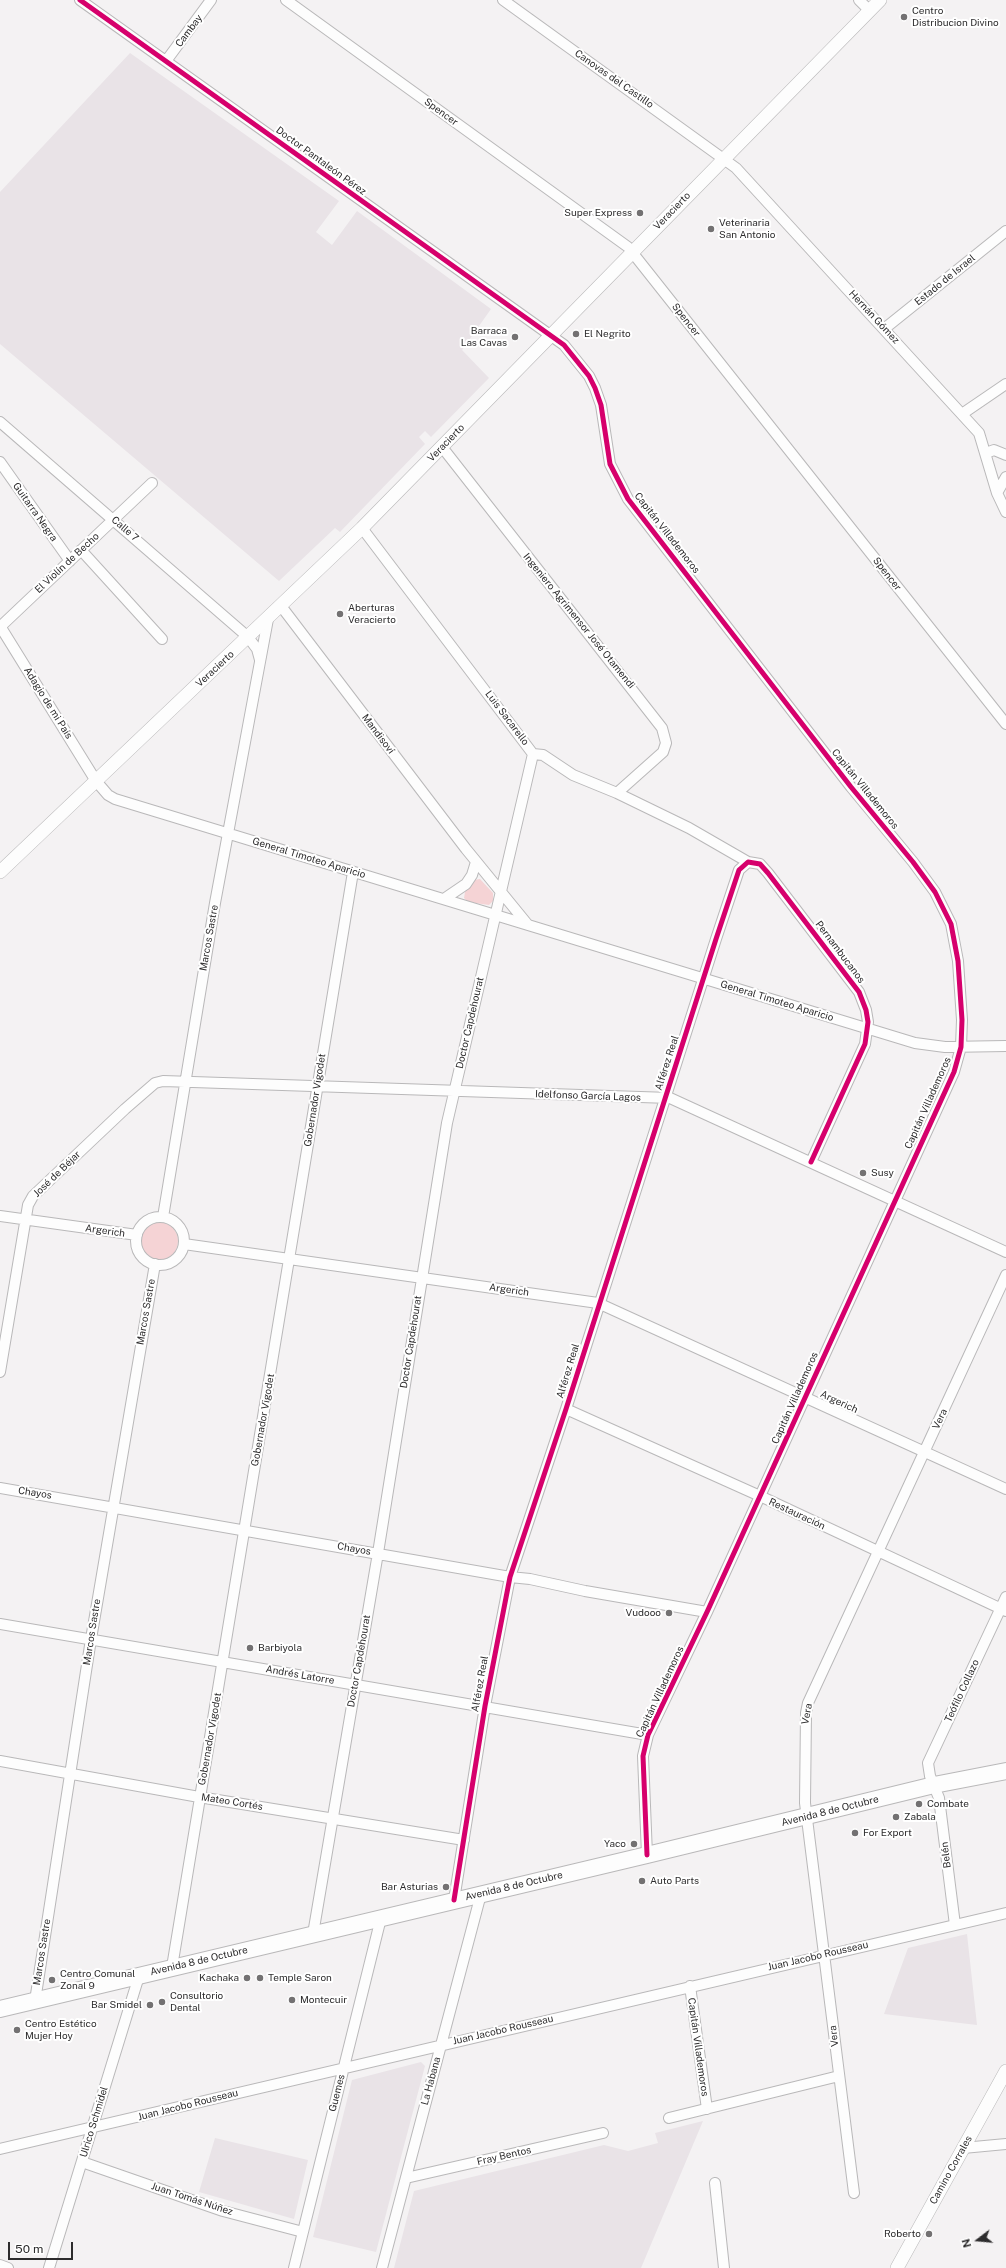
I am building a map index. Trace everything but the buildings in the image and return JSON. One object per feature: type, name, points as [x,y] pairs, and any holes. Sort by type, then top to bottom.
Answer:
[{"type":"main road","name":"Avenida 8 de Octubre","points":[[0,2009],[807,1817],[934,1785],[1006,1771]]},
{"type":"street","name":"Doctor Pantaleón Pérez","points":[[80,0],[550,336]]},
{"type":"street","name":"Cambay","points":[[166,61],[211,0]]},
{"type":"street","name":"Spencer","points":[[286,0],[620,240],[632,252],[1006,724]]},
{"type":"street","name":"Canovas del Castillo","points":[[503,0],[724,158]]},
{"type":"street","points":[[859,0],[869,10]]},
{"type":"street","name":"Veracierto","points":[[0,872],[268,619],[362,528],[880,0]]},
{"type":"street","name":"Hernán Gómez","points":[[724,158],[736,168],[979,433],[997,493],[1006,512]]},
{"type":"street","name":"Estado de Israel","points":[[884,329],[1006,232]]},
{"type":"street","name":"Capitán Villademoros","points":[[550,336],[564,345],[576,359],[595,388],[601,405],[610,464],[628,499],[935,892],[951,924],[955,941],[962,1020],[961,1047],[954,1072],[894,1200],[806,1397],[707,1612],[648,1735],[643,1756],[647,1855]]},
{"type":"street","points":[[962,414],[1006,384]]},
{"type":"street","name":"Calle 7","points":[[0,422],[248,637]]},
{"type":"street","name":"Ingeniero Agrimensor José Otamendi","points":[[442,447],[662,728],[666,743],[663,752],[617,793]]},
{"type":"street","points":[[986,453],[994,450],[1006,455]]},
{"type":"street","name":"Guitarra Negra","points":[[0,462],[70,561]]},
{"type":"street","points":[[997,493],[1006,477]]},
{"type":"street","name":"El Violín de Becho","points":[[0,627],[152,483]]},
{"type":"street","name":"Luis Sacarello","points":[[362,528],[533,754],[543,755],[572,775],[617,793],[689,828],[748,862]]},
{"type":"street","points":[[81,550],[162,639]]},
{"type":"street","name":"Mandisoví","points":[[281,606],[476,862],[500,891]]},
{"type":"street","name":"Marcos Sastre","points":[[163,1217],[228,834],[268,619]]},
{"type":"street","name":"Adagio de mi País","points":[[0,627],[96,781]]},
{"type":"street","points":[[248,637],[257,649],[260,660]]},
{"type":"street","name":"Doctor Capdehourat","points":[[313,1934],[354,1684],[378,1554],[421,1279],[454,1092],[533,754]]},
{"type":"street","name":"General Timoteo Aparicio","points":[[96,781],[108,795],[116,799],[915,1043],[961,1047],[1006,1046]]},
{"type":"street","points":[[444,899],[466,884],[472,875],[476,862]]},
{"type":"street","name":"Alférez Real","points":[[454,1900],[485,1706],[510,1577],[566,1409],[598,1303],[703,978],[739,870],[748,862]]},
{"type":"street","name":"Pernambucanos","points":[[748,862],[754,862],[764,868],[859,992],[866,1010],[868,1029],[864,1044],[811,1162]]},
{"type":"street","name":"Gobernador Vigodet","points":[[172,1967],[199,1797],[291,1260],[317,1086],[353,872]]},
{"type":"street","points":[[500,891],[528,925]]},
{"type":"street","name":"José de Béjar","points":[[0,1372],[28,1206],[33,1196],[125,1109],[155,1083],[163,1081],[185,1082]]},
{"type":"street","name":"Idelfonso García Lagos","points":[[185,1082],[674,1099],[1006,1252]]},
{"type":"street","name":"Argerich","points":[[0,1216],[137,1235],[144,1223],[150,1219],[163,1217]]},
{"type":"street","points":[[137,1235],[136,1242],[142,1256],[155,1264],[170,1262],[177,1258],[184,1244],[181,1229],[176,1224],[163,1217]]},
{"type":"street","name":"Argerich","points":[[184,1244],[421,1279],[598,1303],[1006,1489]]},
{"type":"street","name":"Marcos Sastre","points":[[35,2001],[91,1639],[155,1264]]},
{"type":"street","name":"Vera","points":[[854,2193],[807,1817],[804,1729],[808,1703],[1006,1275]]},
{"type":"street","name":"Restauración","points":[[566,1409],[760,1496],[1003,1610]]},
{"type":"street","name":"Chayos","points":[[0,1488],[510,1577],[530,1578],[585,1591],[707,1612]]},
{"type":"street","name":"Teófilo Collazo","points":[[934,1785],[928,1768],[928,1763],[1003,1610],[1006,1597]]},
{"type":"street","name":"Andrés Latorre","points":[[0,1624],[648,1735]]},
{"type":"street","name":"Mateo Cortés","points":[[0,1761],[199,1797],[464,1840]]},
{"type":"street","name":"Belén","points":[[934,1785],[939,1798],[955,1925]]},
{"type":"street","name":"La Habana","points":[[382,2268],[481,1894]]},
{"type":"street","name":"Juan Jacobo Rousseau","points":[[0,2149],[825,1954],[1006,1913]]},
{"type":"street","name":"Guemes","points":[[294,2268],[381,1918]]},
{"type":"street","name":"Ulrico Schmidel","points":[[49,2268],[139,1976]]},
{"type":"street","name":"Capitán Villademoros","points":[[690,1986],[706,2109]]},
{"type":"street","name":"Camino Corrales","points":[[897,2268],[1006,2071]]},
{"type":"street","points":[[669,2118],[839,2076]]},
{"type":"street","name":"Fray Bentos","points":[[406,2178],[603,2133]]},
{"type":"street","points":[[963,2148],[1006,2144]]},
{"type":"street","name":"Juan Tomás Núñez","points":[[82,2162],[223,2211],[303,2232]]},
{"type":"street","points":[[715,2183],[724,2268]]},
{"type":"street","points":[[0,2266],[8,2268]]},
{"type":"shaded area","points":[[130,53],[339,201],[316,232],[332,245],[357,211],[491,309],[462,350],[489,378],[431,437],[425,431],[419,437],[425,444],[340,532],[335,528],[279,581],[0,344],[0,192]]},
{"type":"shaded area","points":[[480,879],[493,893],[493,901],[489,905],[468,902],[464,898],[465,892],[474,880]]},
{"type":"shaded area","points":[[155,1222],[163,1222],[170,1225],[175,1230],[178,1241],[175,1252],[170,1257],[163,1260],[155,1260],[148,1257],[143,1252],[140,1245],[140,1237],[143,1230],[148,1225]]},
{"type":"shaded area","points":[[967,1934],[977,2025],[884,2014],[908,1948]]},
{"type":"shaded area","points":[[421,2062],[425,2066],[376,2252],[313,2237],[352,2080]]},
{"type":"shaded area","points":[[703,2121],[641,2268],[394,2268],[414,2191],[604,2145],[628,2151],[658,2143],[655,2133]]},
{"type":"shaded area","points":[[215,2138],[308,2160],[294,2219],[199,2192]]},
{"type":"cycle path","points":[[80,0],[564,345],[589,376],[595,388],[601,405],[610,464],[628,499],[851,787],[913,862],[935,892],[951,924],[958,961],[962,1020],[961,1047],[954,1072],[707,1612],[648,1735],[643,1756],[647,1855]]},
{"type":"cycle path","points":[[454,1900],[485,1706],[510,1577],[566,1409],[716,939],[739,870],[748,862],[760,864],[768,873],[859,992],[866,1010],[868,1022],[865,1044],[811,1162]]},
{"type":"place","name":"Centro Distribucion Divino","points":[[904,17]]},
{"type":"place","name":"Super Express","points":[[640,213]]},
{"type":"place","name":"Veterinaria San Antonio","points":[[711,229]]},
{"type":"place","name":"El Negrito","points":[[576,334]]},
{"type":"place","name":"Barraca Las Cavas","points":[[515,337]]},
{"type":"place","name":"Aberturas Veracierto","points":[[340,614]]},
{"type":"place","name":"Susy","points":[[863,1173]]},
{"type":"place","name":"Vudooo","points":[[669,1613]]},
{"type":"place","name":"Barbiyola","points":[[250,1648]]},
{"type":"place","name":"Combate","points":[[919,1804]]},
{"type":"place","name":"Zabala","points":[[896,1817]]},
{"type":"place","name":"For Export","points":[[855,1833]]},
{"type":"place","name":"Yaco","points":[[634,1844]]},
{"type":"place","name":"Auto Parts","points":[[642,1881]]},
{"type":"place","name":"Bar Asturias","points":[[446,1887]]},
{"type":"place","name":"Kachaka","points":[[247,1978]]},
{"type":"place","name":"Temple Saron","points":[[260,1978]]},
{"type":"place","name":"Centro Comunal Zonal 9","points":[[52,1980]]},
{"type":"place","name":"Montecuir","points":[[292,2000]]},
{"type":"place","name":"Consultorio Dental","points":[[162,2002]]},
{"type":"place","name":"Bar Smidel","points":[[150,2005]]},
{"type":"place","name":"Centro Estético Mujer Hoy","points":[[17,2030]]},
{"type":"place","name":"Roberto","points":[[929,2234]]}]
